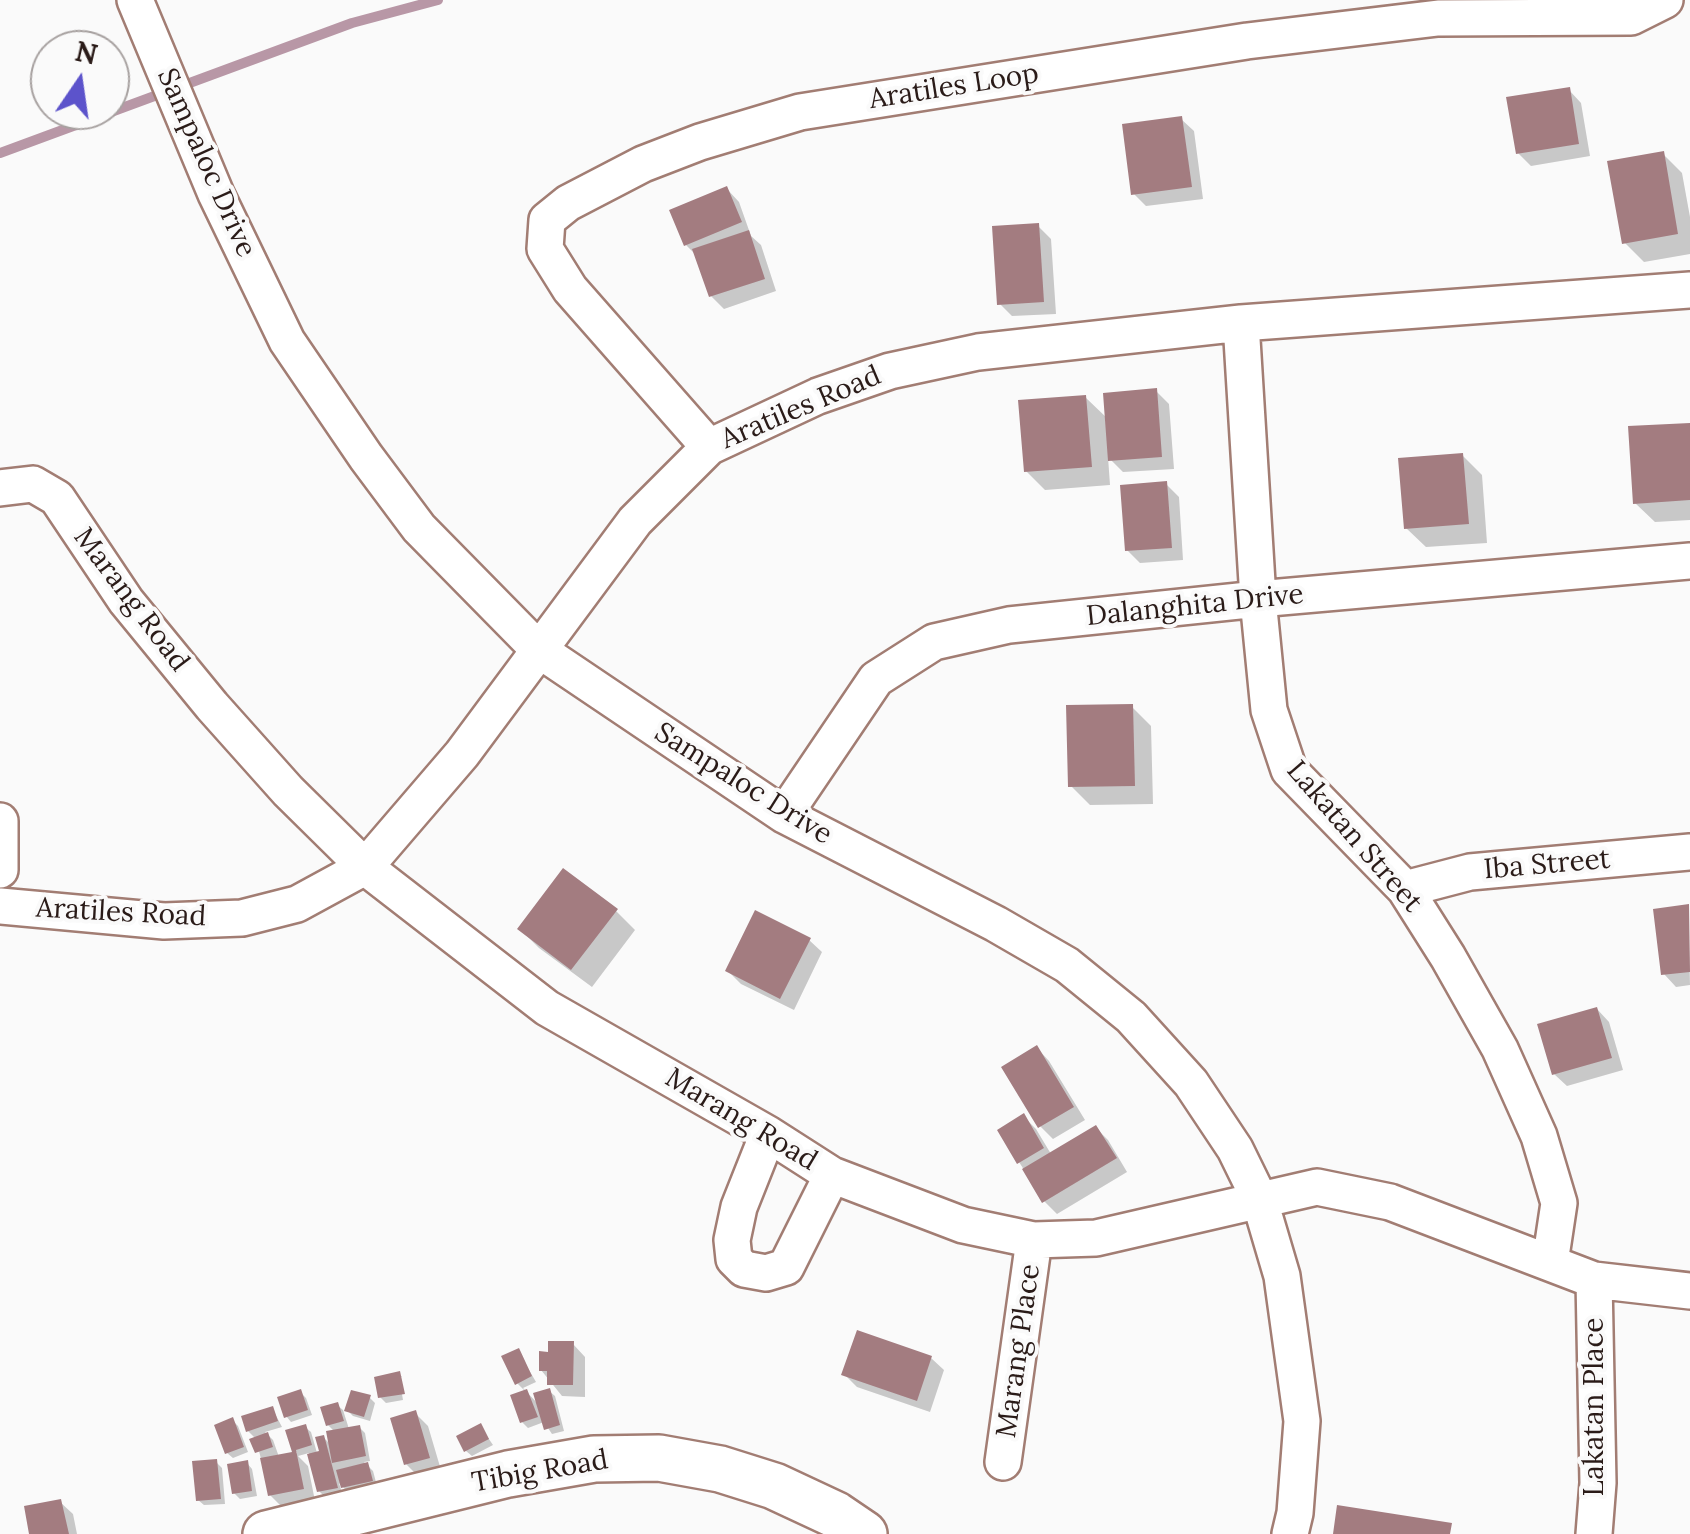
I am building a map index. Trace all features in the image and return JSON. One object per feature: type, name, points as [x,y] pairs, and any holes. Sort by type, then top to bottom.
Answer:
[{"type":"main road","name":"Tibig Road","points":[[266,1534],[508,1474],[594,1459],[659,1458],[720,1469],[774,1486],[836,1515],[864,1534]]},
{"type":"street","name":"Sampaloc Drive","points":[[135,0],[216,194],[288,340],[419,528],[539,650],[784,815],[1067,965],[1118,1006],[1192,1084],[1234,1149],[1259,1198],[1282,1276],[1302,1421],[1290,1534]]},
{"type":"street","name":"Aratiles Loop","points":[[708,447],[570,289],[545,249],[548,220],[568,202],[642,164],[800,112],[858,102],[1246,41],[1438,18],[1631,17],[1664,0]]},
{"type":"street","name":"Aratiles Road","points":[[0,906],[164,921],[242,918],[298,904],[365,867],[462,754],[635,521],[708,447],[818,396],[890,371],[978,352],[1241,323],[1690,290]]},
{"type":"street","name":"Lakatan Street","points":[[1241,323],[1269,710],[1288,770],[1406,889],[1500,1049],[1539,1136],[1559,1203],[1550,1263]]},
{"type":"street","name":"Marang Road","points":[[0,488],[33,484],[57,498],[126,600],[212,706],[288,791],[365,867],[547,1008],[768,1134],[832,1175],[963,1225],[1034,1240],[1096,1238],[1317,1187],[1372,1198],[1594,1280],[1690,1291]]},
{"type":"street","name":"Dalanghita Drive","points":[[784,815],[876,679],[934,642],[1009,625],[1690,562]]},
{"type":"street","points":[[0,821],[0,870]]},
{"type":"street","name":"Iba Street","points":[[1406,889],[1470,872],[1690,852]]},
{"type":"street","points":[[768,1134],[739,1207],[732,1240],[734,1259],[744,1269],[766,1273],[786,1266],[832,1175]]},
{"type":"street","name":"Marang Place","points":[[1003,1462],[1034,1240]]},
{"type":"street","name":"Lakatan Place","points":[[1594,1280],[1598,1483],[1594,1534]]},
{"type":"building","points":[[1570,87],[1579,144],[1516,154],[1506,97]]},
{"type":"building","points":[[1182,116],[1192,187],[1131,195],[1122,124]]},
{"type":"building","points":[[1664,151],[1678,234],[1622,244],[1607,161]]},
{"type":"building","points":[[727,186],[742,222],[684,246],[669,210]]},
{"type":"building","points":[[1039,223],[1044,302],[997,305],[992,226]]},
{"type":"building","points":[[749,230],[765,279],[709,297],[692,249]]},
{"type":"building","points":[[1157,388],[1162,457],[1108,461],[1103,393]]},
{"type":"building","points":[[1086,395],[1092,467],[1024,472],[1018,400]]},
{"type":"building","points":[[1690,423],[1690,500],[1633,504],[1628,426]]},
{"type":"building","points":[[1463,453],[1469,524],[1404,529],[1398,458]]},
{"type":"building","points":[[1167,481],[1172,548],[1125,551],[1120,485]]},
{"type":"building","points":[[1133,704],[1135,786],[1068,787],[1066,705]]},
{"type":"building","points":[[563,868],[618,909],[571,970],[517,929]]},
{"type":"building","points":[[1689,904],[1690,972],[1661,975],[1653,909]]},
{"type":"building","points":[[755,910],[811,938],[780,999],[725,971]]},
{"type":"building","points":[[1597,1007],[1612,1058],[1552,1075],[1537,1024]]},
{"type":"building","points":[[1037,1045],[1074,1107],[1038,1128],[1001,1067]]},
{"type":"building","points":[[1024,1113],[1044,1148],[1017,1164],[997,1130]]},
{"type":"building","points":[[1096,1125],[1117,1158],[1042,1203],[1022,1169]]},
{"type":"building","points":[[857,1330],[932,1356],[917,1401],[841,1375]]},
{"type":"building","points":[[548,1341],[574,1341],[573,1385],[547,1385],[547,1371],[539,1371],[539,1351],[548,1352]]},
{"type":"building","points":[[519,1348],[532,1376],[515,1385],[501,1356]]},
{"type":"building","points":[[400,1371],[405,1394],[378,1398],[374,1377]]},
{"type":"building","points":[[550,1388],[560,1425],[544,1430],[533,1393]]},
{"type":"building","points":[[301,1389],[308,1410],[284,1418],[277,1397]]},
{"type":"building","points":[[527,1389],[538,1417],[520,1423],[510,1395]]},
{"type":"building","points":[[351,1390],[371,1395],[364,1417],[344,1411]]},
{"type":"building","points":[[338,1402],[344,1421],[326,1426],[320,1407]]},
{"type":"building","points":[[273,1406],[278,1421],[246,1432],[241,1416]]},
{"type":"building","points":[[416,1410],[430,1458],[404,1465],[390,1418]]},
{"type":"building","points":[[233,1417],[244,1447],[225,1454],[214,1425]]},
{"type":"building","points":[[481,1423],[489,1439],[464,1452],[456,1436]]},
{"type":"building","points":[[306,1424],[312,1445],[296,1450],[304,1489],[268,1496],[260,1458],[292,1452],[285,1430]]},
{"type":"building","points":[[360,1425],[366,1456],[332,1463],[326,1431]]},
{"type":"building","points":[[268,1432],[273,1447],[255,1453],[249,1439]]},
{"type":"building","points":[[324,1435],[338,1488],[317,1492],[307,1454],[319,1451],[315,1437]]},
{"type":"building","points":[[217,1459],[221,1499],[196,1501],[192,1461]]},
{"type":"building","points":[[248,1460],[252,1491],[232,1494],[227,1464]]},
{"type":"building","points":[[368,1462],[373,1481],[341,1488],[336,1470]]},
{"type":"building","points":[[61,1499],[69,1534],[29,1534],[24,1506]]},
{"type":"building","points":[[1337,1505],[1452,1523],[1450,1534],[1333,1534]]},
{"type":"waterway","points":[[0,153],[352,23],[438,0]]}]
